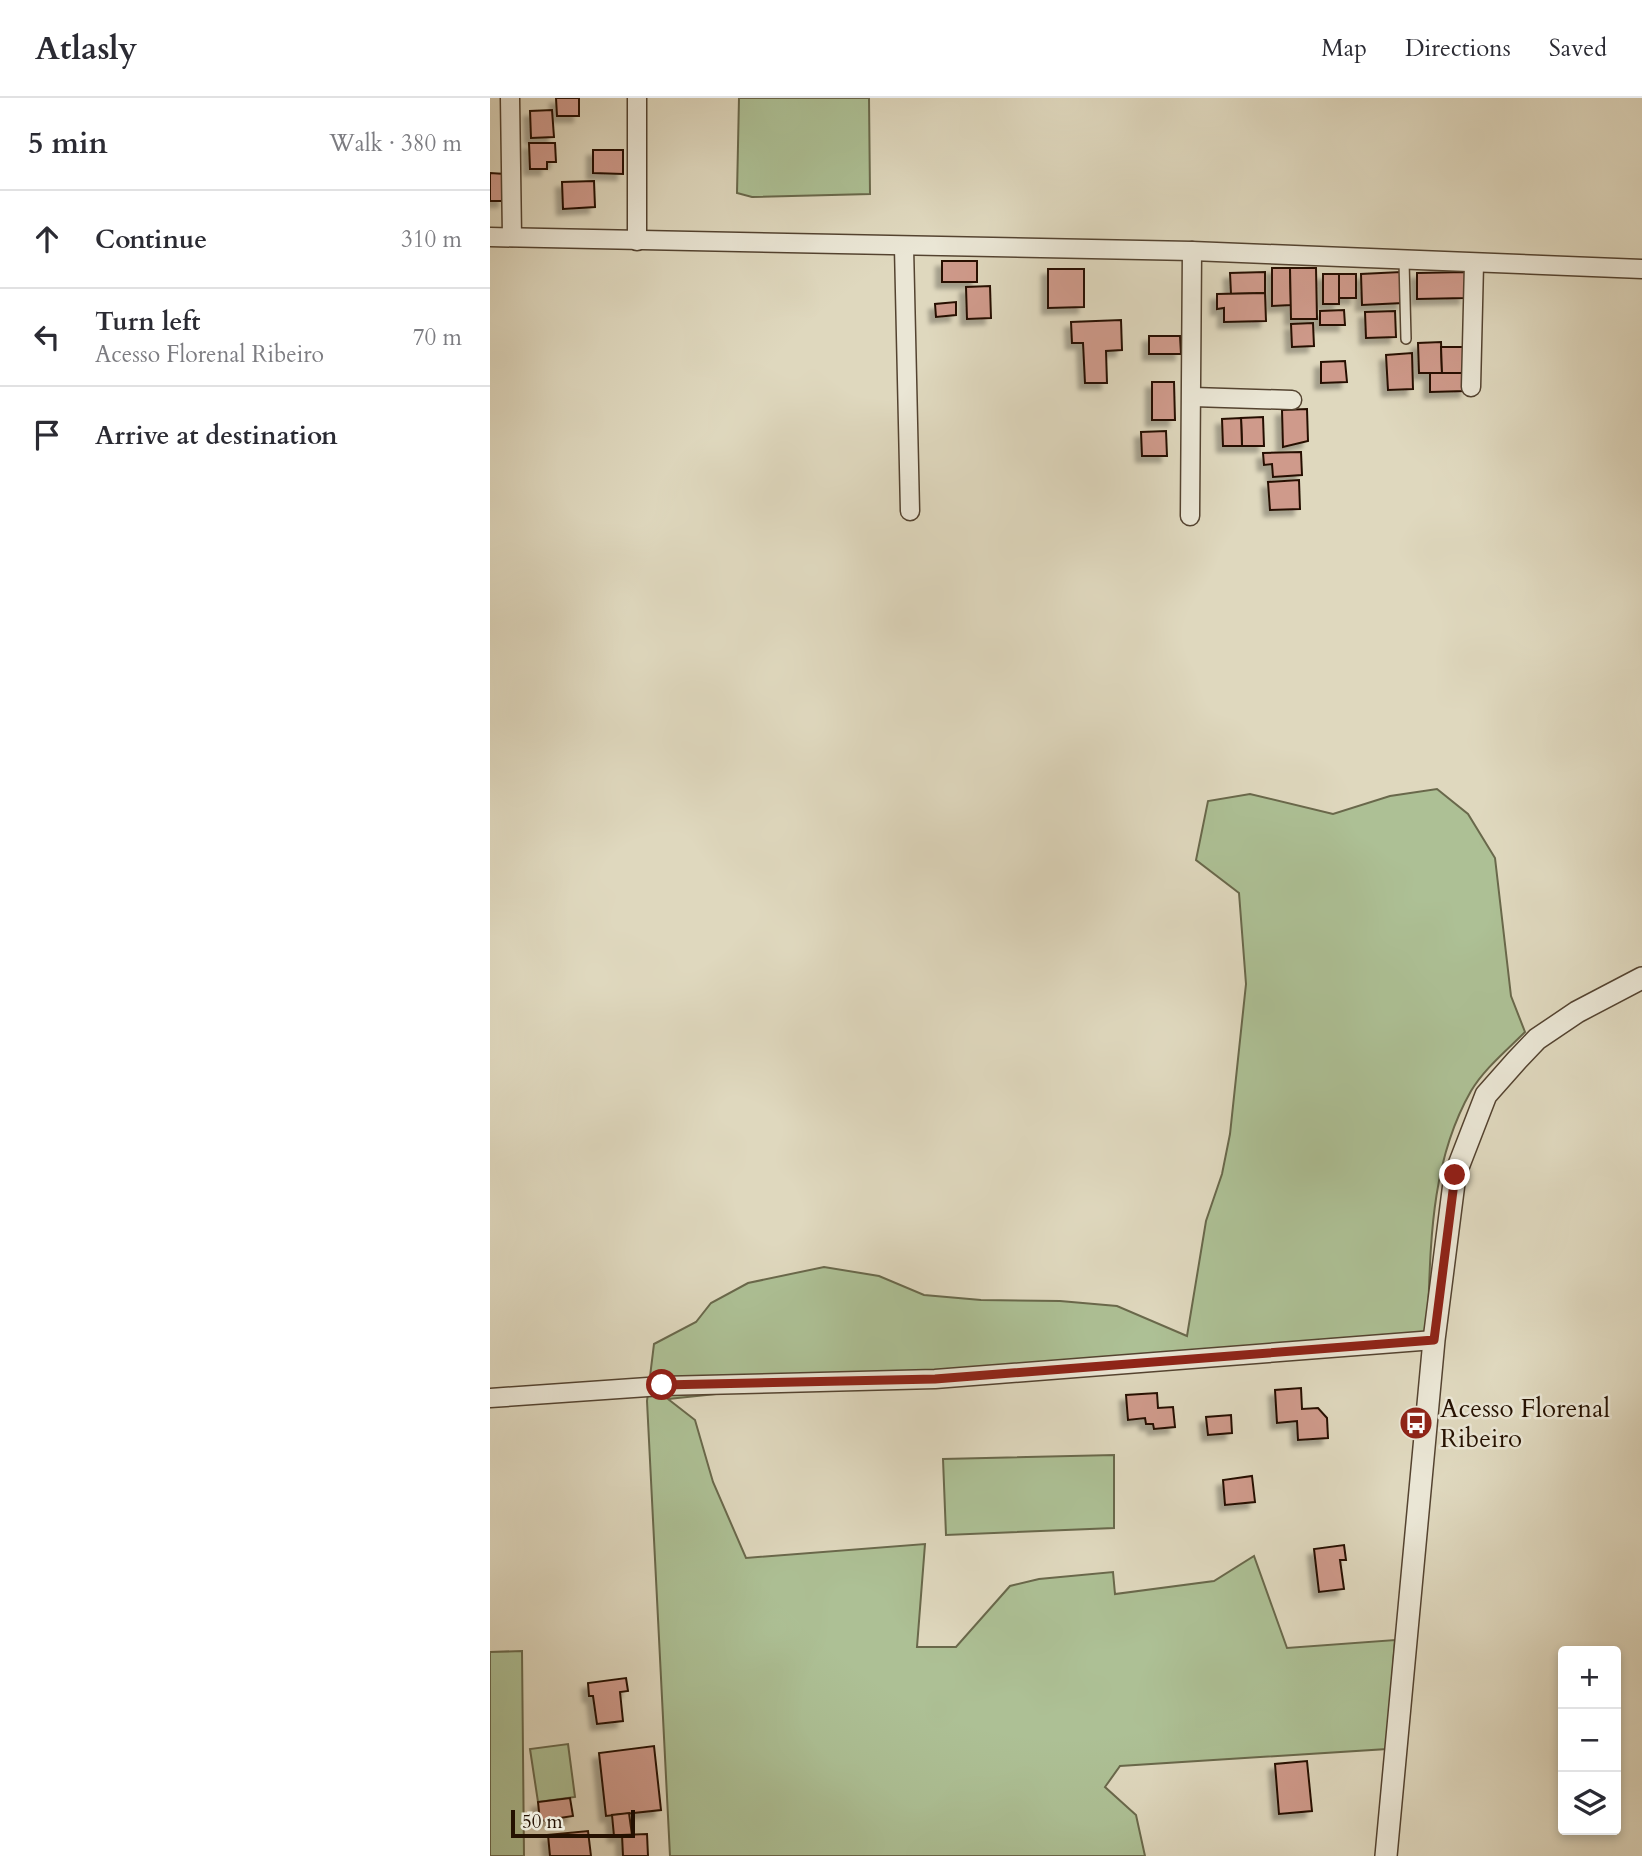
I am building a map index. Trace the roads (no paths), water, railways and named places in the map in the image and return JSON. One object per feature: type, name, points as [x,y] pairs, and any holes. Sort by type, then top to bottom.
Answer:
[{"type":"street","points":[[510,98],[512,237]]},
{"type":"street","points":[[637,98],[637,241]]},
{"type":"street","points":[[490,237],[1192,251],[1642,269]]},
{"type":"street","points":[[904,247],[909,511]]},
{"type":"street","points":[[1191,516],[1192,251]]},
{"type":"street","points":[[1471,387],[1474,264]]},
{"type":"street","points":[[1193,397],[1292,400]]},
{"type":"street","points":[[1386,1856],[1434,1340],[1455,1175],[1486,1095],[1537,1039],[1577,1012],[1642,978]]},
{"type":"street","points":[[490,1398],[662,1385],[935,1379],[1434,1340]]},
{"type":"lane","points":[[1404,261],[1406,340]]},
{"type":"place","name":"Acesso Florenal Ribeiro","points":[[1416,1423]]}]
